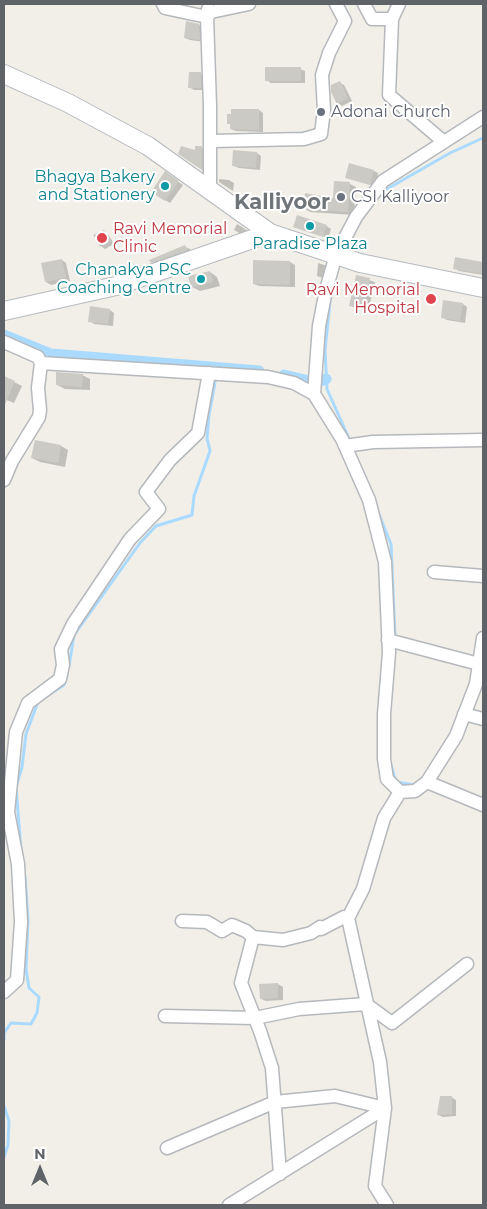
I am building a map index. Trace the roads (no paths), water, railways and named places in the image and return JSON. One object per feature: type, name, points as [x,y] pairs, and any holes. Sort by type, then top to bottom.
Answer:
[{"type":"main road","points":[[4,74],[68,104],[148,146],[270,233],[360,263],[483,288]]},
{"type":"main road","points":[[4,311],[116,286],[270,233]]},
{"type":"street","points":[[163,4],[165,8],[207,17]]},
{"type":"street","points":[[208,4],[211,141],[210,190]]},
{"type":"street","points":[[207,17],[211,12],[249,4]]},
{"type":"street","points":[[211,141],[304,139],[321,134],[324,110],[322,75],[329,53],[346,21],[336,4]]},
{"type":"street","points":[[364,4],[372,19],[392,19]]},
{"type":"street","points":[[399,4],[392,19],[390,95],[444,142]]},
{"type":"street","points":[[314,394],[319,326],[336,255],[356,217],[383,180],[483,117]]},
{"type":"street","points":[[4,342],[38,357],[41,363],[38,388],[39,417],[12,461],[4,478]]},
{"type":"street","points":[[41,363],[268,377],[294,383],[314,394],[350,445],[369,500],[385,562],[389,640],[384,759],[387,779],[400,792],[415,791],[427,782],[456,736],[476,684],[483,638]]},
{"type":"street","points":[[4,992],[17,980],[22,922],[18,864],[8,812],[16,732],[28,703],[60,678],[64,665],[61,649],[73,624],[130,539],[159,509],[146,492],[170,460],[198,433],[209,373]]},
{"type":"street","points":[[350,445],[373,442],[483,440]]},
{"type":"street","points":[[434,572],[483,576]]},
{"type":"street","points":[[389,640],[479,664]]},
{"type":"street","points":[[464,714],[483,719]]},
{"type":"street","points":[[427,782],[483,805]]},
{"type":"street","points":[[387,1205],[375,1186],[385,1108],[380,1062],[348,918],[363,890],[384,818],[400,792]]},
{"type":"street","points":[[182,921],[207,922],[222,932],[232,925],[246,931],[253,937],[283,940],[310,933],[344,917],[348,918]]},
{"type":"street","points":[[253,937],[241,983],[272,1068],[280,1174]]},
{"type":"street","points":[[165,1016],[255,1018],[299,1008],[366,1004],[392,1023],[467,964]]},
{"type":"street","points":[[166,1148],[275,1102],[335,1096],[385,1108]]},
{"type":"street","points":[[229,1205],[385,1108]]},
{"type":"waterway","points":[[380,193],[450,153],[483,138]]},
{"type":"waterway","points":[[347,249],[350,241]]},
{"type":"waterway","points":[[330,302],[325,350],[327,389],[351,443]]},
{"type":"waterway","points":[[4,335],[51,354],[259,371]]},
{"type":"waterway","points":[[284,375],[309,381]]},
{"type":"waterway","points":[[320,381],[326,379]]},
{"type":"waterway","points":[[69,666],[74,635],[140,543],[156,526],[192,515],[194,496],[210,451],[207,438],[215,383]]},
{"type":"waterway","points":[[378,512],[391,544],[395,638]]},
{"type":"waterway","points":[[47,696],[64,685],[66,679]]},
{"type":"waterway","points":[[21,850],[16,787],[22,767],[26,734],[38,702]]},
{"type":"waterway","points":[[391,765],[396,782],[414,785]]},
{"type":"waterway","points":[[4,1040],[4,1033],[11,1023],[31,1024],[37,1013],[39,997],[29,988],[26,969],[28,919],[25,876]]},
{"type":"waterway","points":[[4,1106],[9,1121],[8,1145],[4,1157]]},
{"type":"place","name":"Adonai Church","points":[[321,112]]},
{"type":"place","name":"Bhagya Bakery and Stationery","points":[[165,186]]},
{"type":"place","name":"CSI Kalliyoor","points":[[341,197]]},
{"type":"place","name":"Paradise Plaza","points":[[310,226]]},
{"type":"place","name":"Ravi Memorial Clinic","points":[[102,238]]},
{"type":"place","name":"Chanakya PSC Coaching Centre","points":[[201,279]]},
{"type":"place","name":"Ravi Memorial Hospital","points":[[431,299]]},
{"type":"district","name":"Kalliyoor","points":[[282,203]]}]
